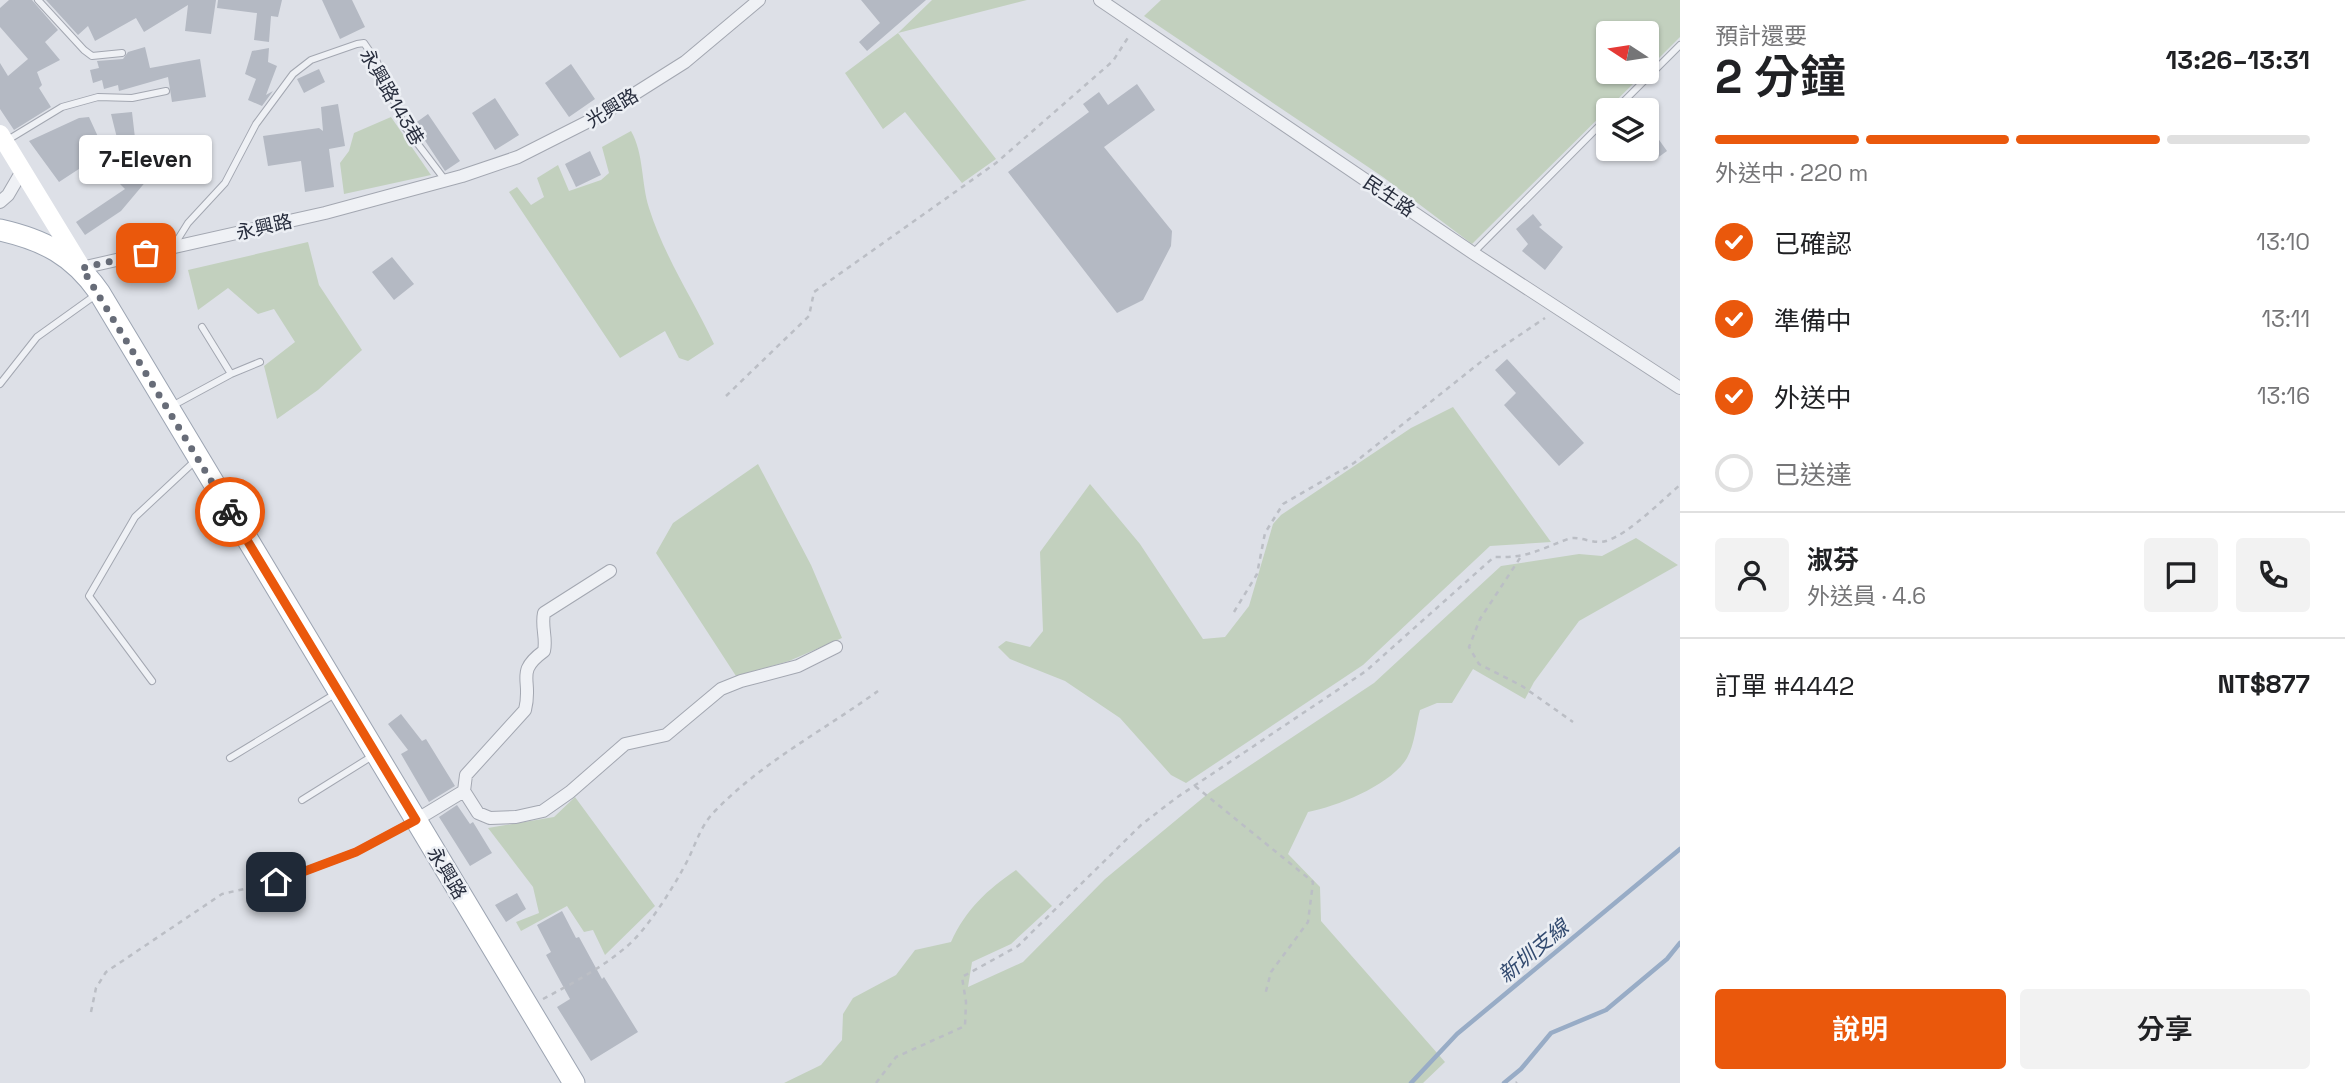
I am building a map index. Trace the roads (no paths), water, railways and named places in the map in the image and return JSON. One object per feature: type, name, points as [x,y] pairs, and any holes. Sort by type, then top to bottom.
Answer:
[{"type":"main road","points":[[0,230],[34,240],[82,268]]},
{"type":"main road","name":"永興路","points":[[82,268],[340,691],[574,1083]]},
{"type":"street","name":"光興路","points":[[446,180],[518,157],[601,115],[685,62],[759,0]]},
{"type":"street","name":"民生路","points":[[1100,0],[1473,253],[1680,388]]},
{"type":"street","name":"永興路","points":[[2,138],[82,268],[325,213],[446,180]]},
{"type":"street","points":[[0,202],[8,195],[22,171]]},
{"type":"street","points":[[610,571],[544,614],[542,623],[547,640],[544,651],[530,661],[524,673],[529,697],[526,710],[466,775],[464,791],[478,813],[490,818],[516,817],[543,811],[570,792],[625,744],[666,735],[721,689],[798,666],[836,647]]},
{"type":"street","points":[[416,820],[464,791]]},
{"type":"lane","points":[[38,0],[84,50],[92,55],[121,53]]},
{"type":"lane","name":"永興路143巷","points":[[172,249],[188,223],[225,183],[256,124],[293,74],[311,60],[357,44],[364,43],[373,56],[405,127],[446,180]]},
{"type":"lane","points":[[1627,98],[1680,45]]},
{"type":"lane","points":[[2,138],[62,107],[98,97],[132,98],[166,92]]},
{"type":"lane","points":[[1473,253],[1596,129]]},
{"type":"lane","points":[[0,384],[37,337],[99,292]]},
{"type":"lane","points":[[202,327],[231,374]]},
{"type":"lane","points":[[167,408],[231,374],[260,362]]},
{"type":"lane","points":[[152,681],[89,596],[135,517],[197,459]]},
{"type":"lane","points":[[230,758],[340,691]]},
{"type":"lane","points":[[302,800],[376,754]]},
{"type":"lane","points":[[276,882],[356,852],[416,820]]},
{"type":"waterway","name":"新圳支線","points":[[1411,1083],[1457,1034],[1680,849]]},
{"type":"waterway","points":[[1504,1083],[1521,1069],[1551,1033],[1606,1010],[1667,959],[1680,943]]},
{"type":"place","name":"7-Eleven","points":[[146,253]]}]
